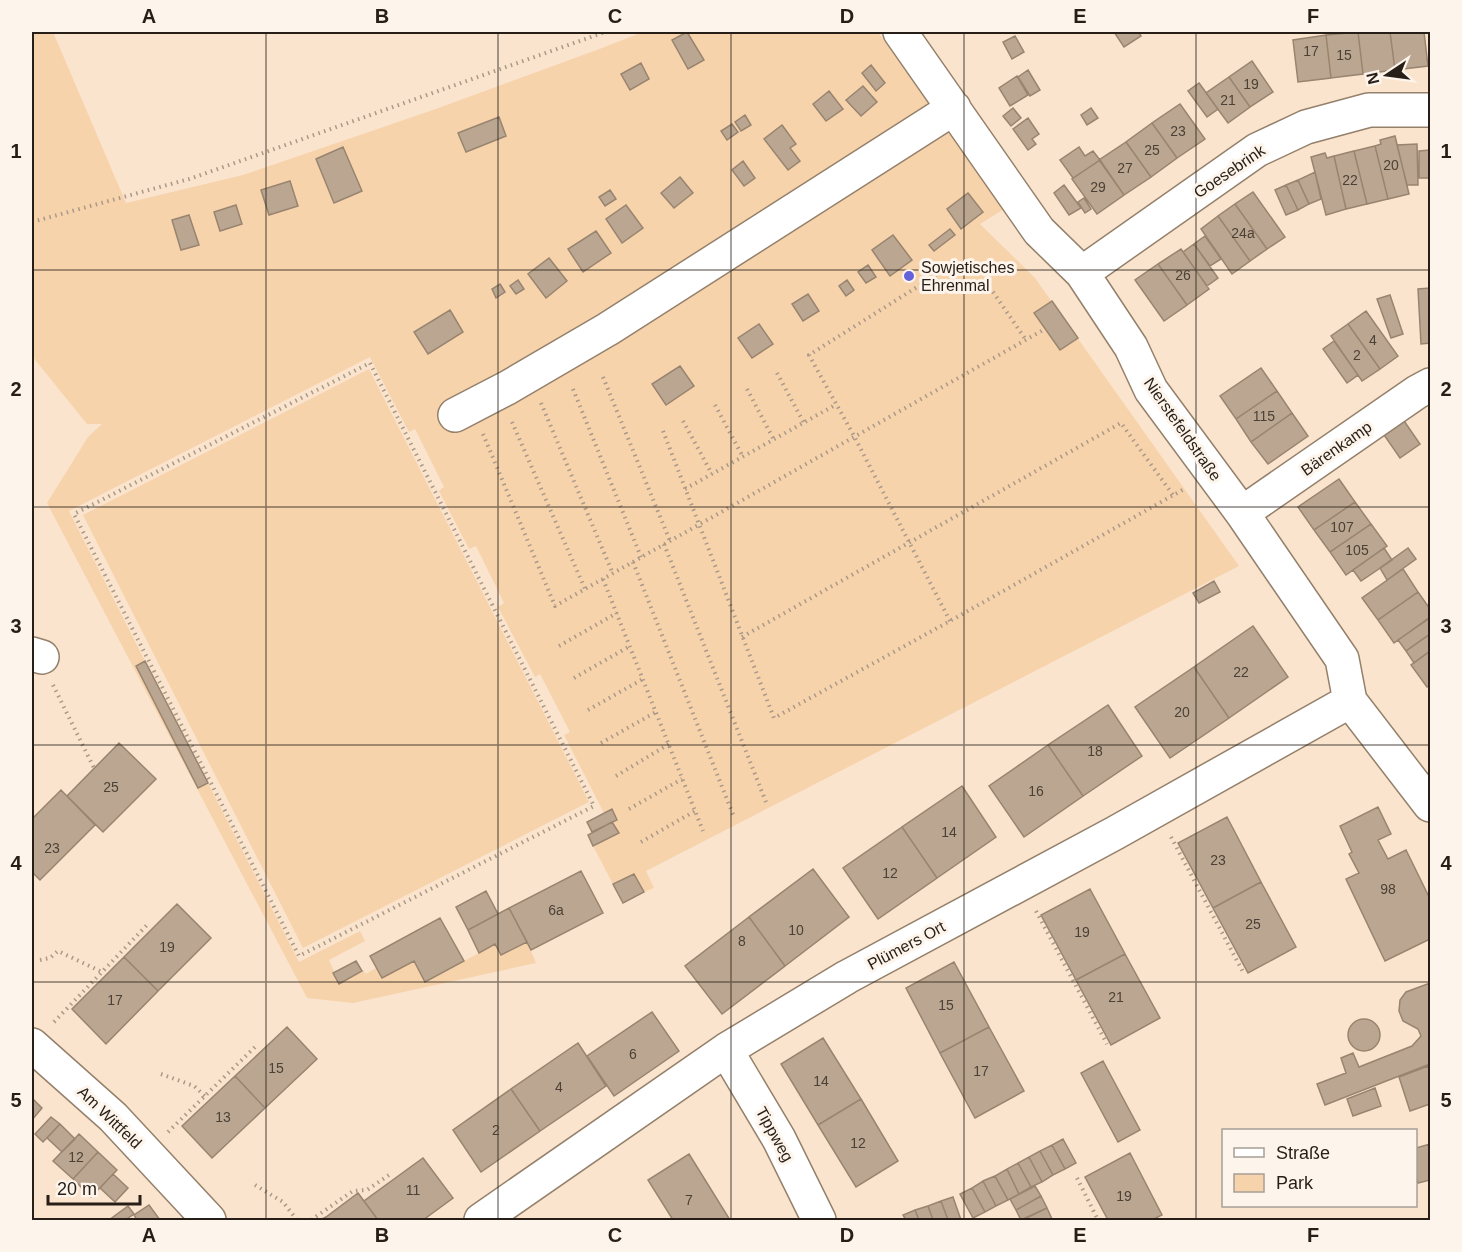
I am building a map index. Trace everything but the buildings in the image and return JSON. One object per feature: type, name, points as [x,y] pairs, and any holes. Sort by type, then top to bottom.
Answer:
[{"type":"street","name":"Nierstefeldstraße","points":[[900,32],[1039,231],[1082,273],[1131,347],[1151,390],[1242,513],[1342,659],[1350,701],[1431,805]]},
{"type":"street","points":[[467,421],[507,388],[608,329],[954,108]]},
{"type":"street","name":"Goesebrink","points":[[1082,273],[1257,150],[1286,136],[1306,127],[1369,110],[1431,110]]},
{"type":"street","name":"Bärenkamp","points":[[1242,513],[1417,392],[1431,385]]},
{"type":"street","name":"Plümers Ort","points":[[481,1221],[726,1050],[847,976],[1115,833],[1350,701]]},
{"type":"street","name":"Am Wittfeld","points":[[40,1036],[209,1221]]},
{"type":"street","name":"Tippweg","points":[[726,1050],[779,1139],[819,1221]]},
{"type":"path","points":[[32,222],[189,179],[605,32]]},
{"type":"path","points":[[950,621],[837,404],[809,356],[960,260]]},
{"type":"path","points":[[993,292],[1026,340]]},
{"type":"path","points":[[467,421],[555,606],[1045,329]]},
{"type":"path","points":[[370,363],[594,806],[299,956],[74,514],[370,363]]},
{"type":"path","points":[[777,373],[804,423]]},
{"type":"path","points":[[603,377],[670,541]]},
{"type":"path","points":[[573,389],[641,557]]},
{"type":"path","points":[[747,389],[774,440]]},
{"type":"path","points":[[540,401],[613,574]]},
{"type":"path","points":[[685,489],[837,404]]},
{"type":"path","points":[[715,405],[743,457]]},
{"type":"path","points":[[510,416],[585,589]]},
{"type":"path","points":[[683,421],[712,474]]},
{"type":"path","points":[[742,636],[1121,423],[1173,495]]},
{"type":"path","points":[[663,431],[774,718],[1212,472]]},
{"type":"path","points":[[664,544],[766,802]]},
{"type":"path","points":[[633,562],[734,817]]},
{"type":"path","points":[[603,579],[703,831]]},
{"type":"path","points":[[559,646],[617,613]]},
{"type":"path","points":[[574,678],[630,646]]},
{"type":"path","points":[[37,656],[94,768]]},
{"type":"path","points":[[588,710],[643,679]]},
{"type":"path","points":[[601,743],[656,712]]},
{"type":"path","points":[[616,776],[669,744]]},
{"type":"path","points":[[629,809],[682,779]]},
{"type":"path","points":[[641,842],[695,811]]},
{"type":"path","points":[[1169,833],[1243,972]]},
{"type":"path","points":[[1034,907],[1107,1044]]},
{"type":"path","points":[[40,1036],[148,924]]},
{"type":"path","points":[[40,960],[50,958],[58,951],[102,972]]},
{"type":"path","points":[[165,1136],[257,1045]]},
{"type":"path","points":[[161,1074],[195,1086],[205,1096]]},
{"type":"path","points":[[311,1221],[353,1191],[367,1190],[389,1175]]},
{"type":"path","points":[[1077,1178],[1098,1221]]},
{"type":"path","points":[[255,1185],[284,1202],[297,1221]]},
{"type":"green space","points":[[32,32],[53,32],[126,203],[243,175],[433,110],[643,32],[878,32],[1004,209],[980,224],[1035,278],[1239,566],[646,871],[654,888],[644,892],[634,874],[613,884],[593,846],[618,833],[612,822],[617,819],[612,809],[604,813],[564,735],[570,732],[540,674],[535,677],[498,607],[504,603],[476,546],[469,549],[439,491],[444,487],[415,429],[409,432],[370,357],[69,511],[145,661],[136,666],[198,787],[208,783],[299,962],[360,931],[365,941],[329,960],[339,983],[363,970],[366,974],[376,968],[382,978],[414,961],[426,982],[495,944],[501,955],[527,942],[536,963],[353,1003],[307,998],[47,503],[88,437],[102,424],[87,424],[32,356]]},
{"type":"green space","points":[[369,369],[589,802],[303,948],[83,515]]},
{"type":"place","name":"Sowjetisches Ehrenmal","points":[[909,276]]}]
